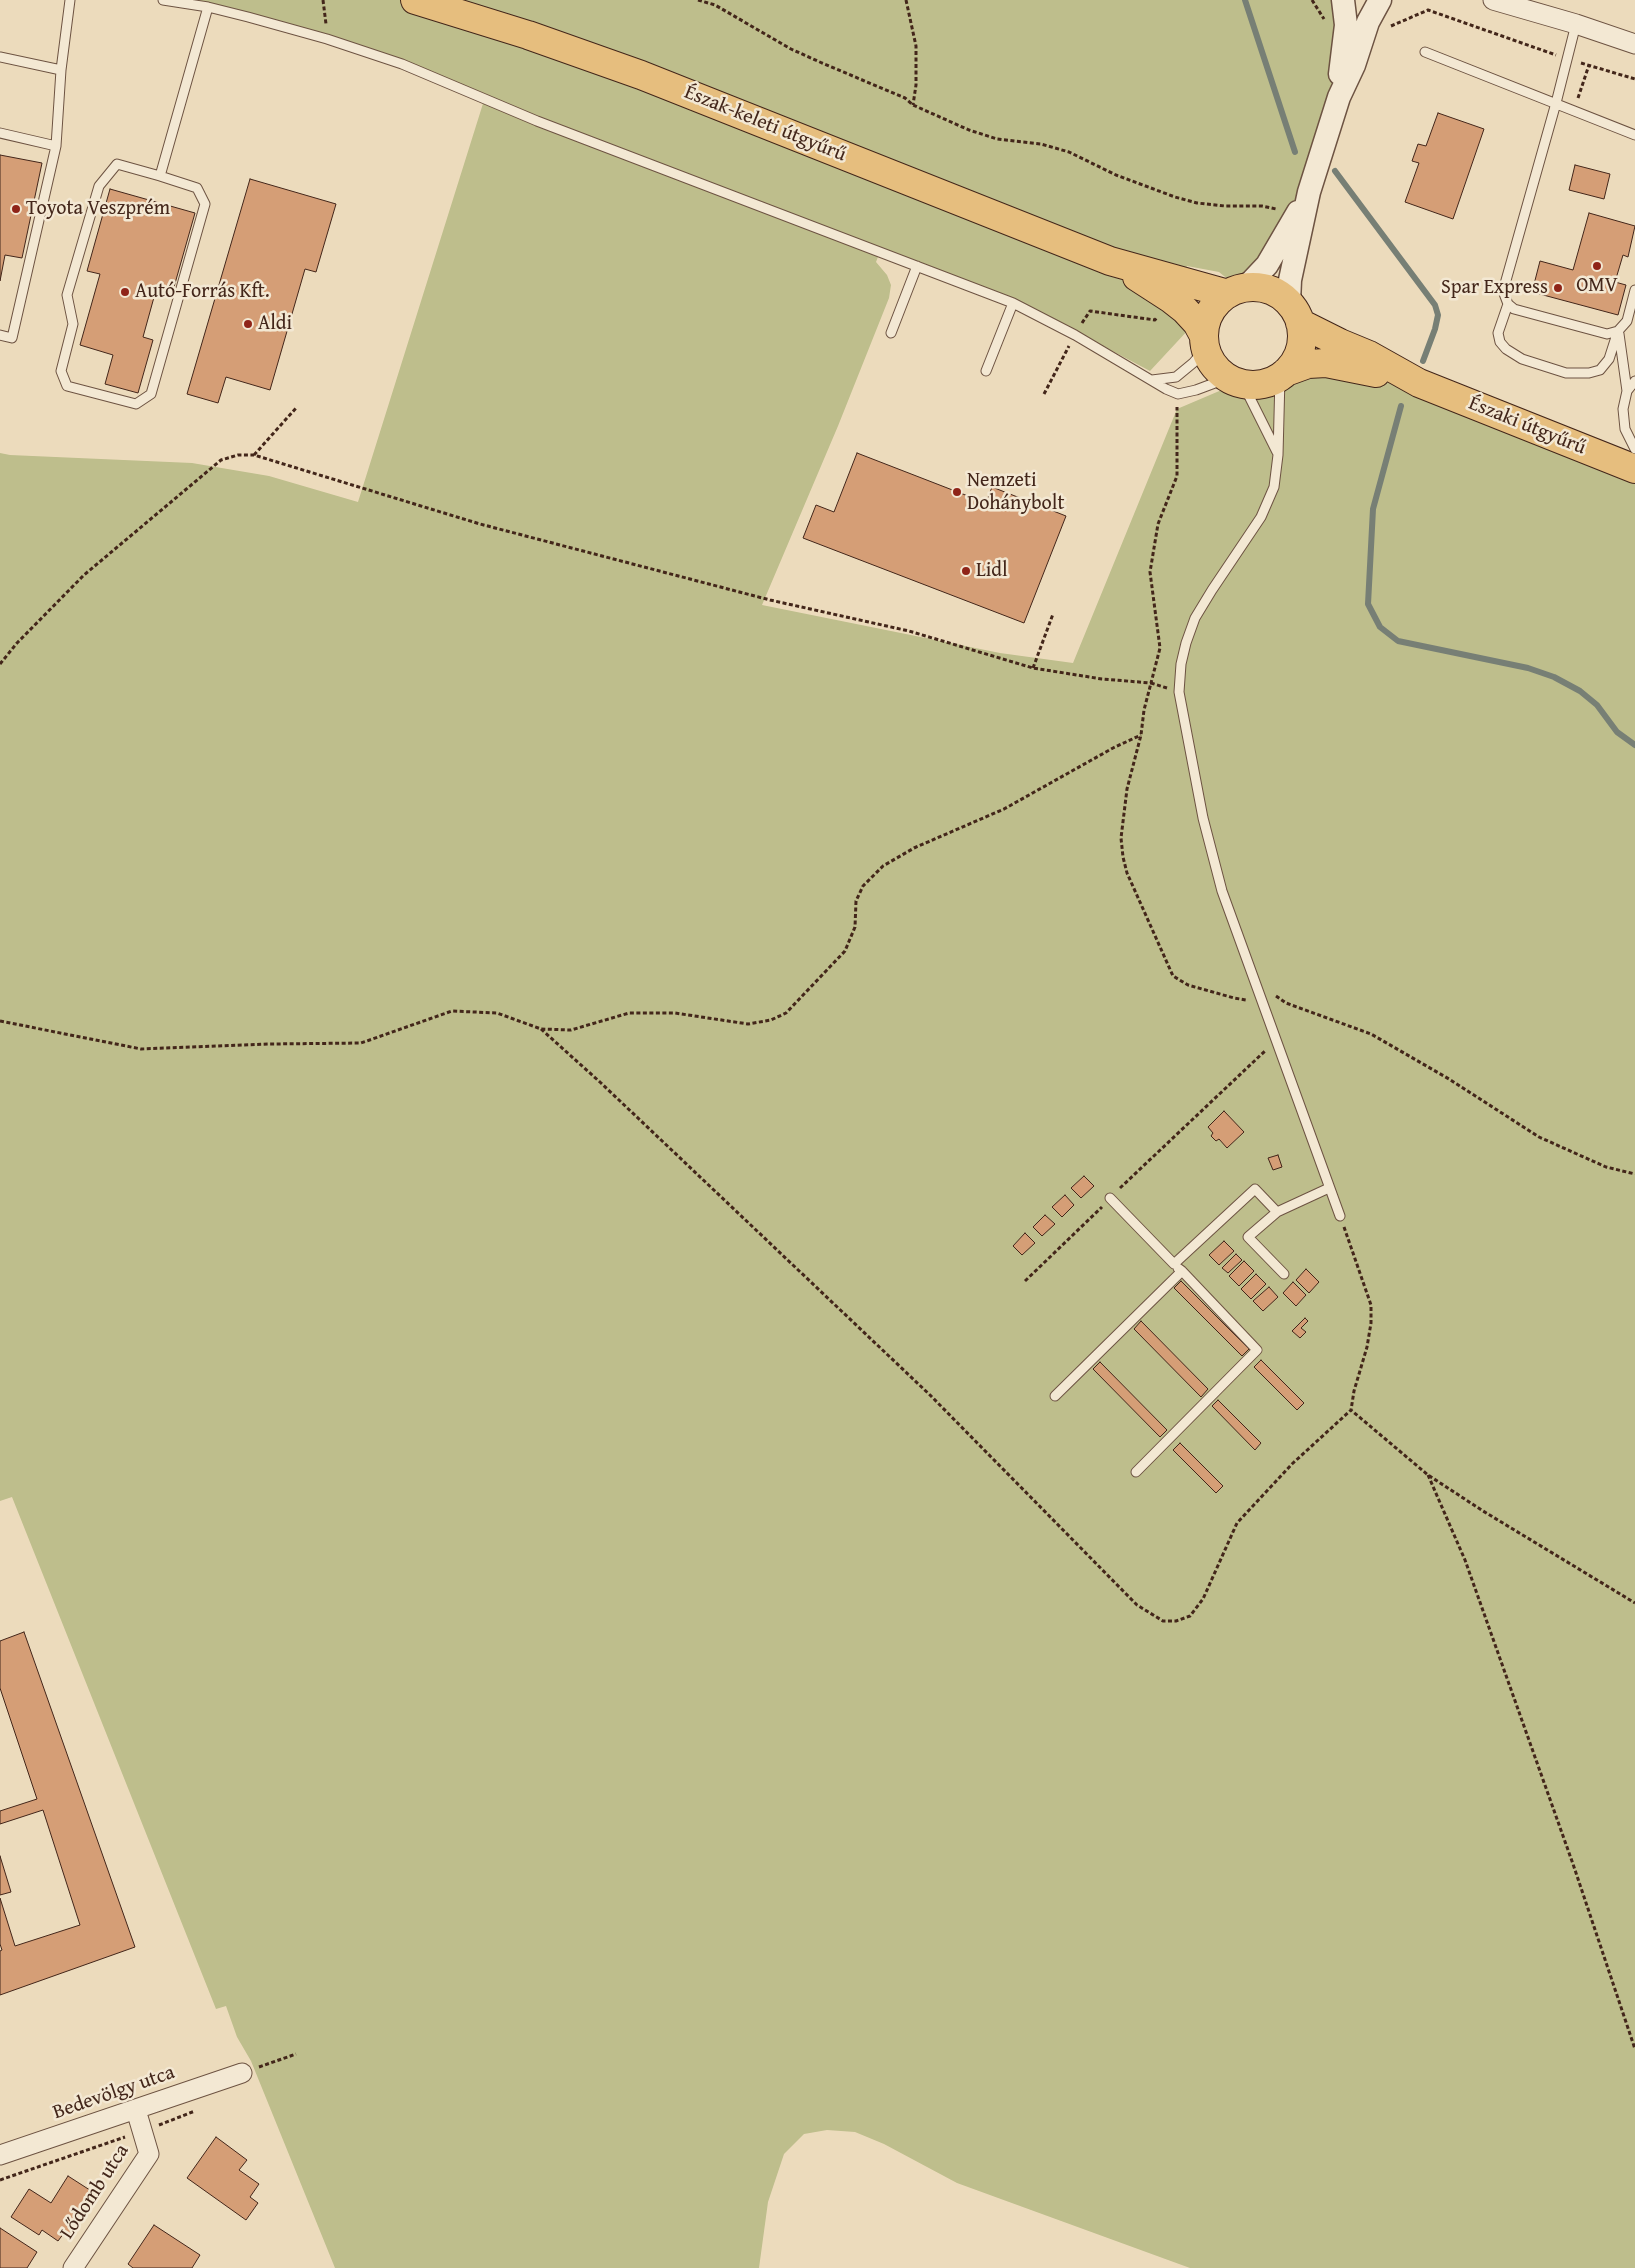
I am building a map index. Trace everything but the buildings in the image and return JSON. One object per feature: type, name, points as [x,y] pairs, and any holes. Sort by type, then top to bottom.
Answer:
[{"type":"main road","name":"Észak-keleti útgyűrű","points":[[415,0],[528,35],[642,75],[1110,261],[1234,292]]},
{"type":"main road","name":"Észak-keleti útgyűrű","points":[[1110,261],[1171,299],[1197,323],[1205,342]]},
{"type":"main road","points":[[1254,287],[1267,289],[1279,295],[1295,313],[1302,336],[1300,350],[1295,362],[1283,375],[1258,385],[1235,381],[1218,370],[1205,342],[1207,319],[1215,305],[1234,292],[1254,287]]},
{"type":"main road","name":"Északi útgyűrű","points":[[1295,313],[1340,343],[1369,355],[1419,383],[1635,469]]},
{"type":"main road","name":"Északi útgyűrű","points":[[1283,375],[1308,364],[1326,363],[1419,383]]},
{"type":"street","points":[[1339,97],[1346,25],[1343,0]]},
{"type":"street","points":[[1295,313],[1290,280],[1310,192],[1339,97],[1354,65],[1368,22],[1380,0]]},
{"type":"street","points":[[1490,0],[1576,24],[1635,44]]},
{"type":"street","points":[[1234,292],[1251,282],[1267,265],[1310,192]]},
{"type":"street","name":"Bedevölgy utca","points":[[0,2155],[242,2073]]},
{"type":"street","name":"Lődomb utca","points":[[76,2267],[149,2154],[136,2110]]},
{"type":"lane","points":[[0,335],[12,338],[56,146],[61,70],[70,0]]},
{"type":"lane","points":[[162,0],[208,8],[327,39],[402,64],[537,121],[1013,303],[1178,394],[1235,381],[1278,455]]},
{"type":"lane","points":[[160,176],[208,8]]},
{"type":"lane","points":[[1576,24],[1556,103],[1503,291],[1508,304],[1514,309],[1607,334],[1618,332]]},
{"type":"lane","points":[[1425,52],[1635,135]]},
{"type":"lane","points":[[0,57],[61,70]]},
{"type":"lane","points":[[0,133],[56,146]]},
{"type":"lane","points":[[117,164],[160,176],[197,188],[206,204],[150,394],[136,404],[67,386],[61,371],[73,324],[67,295],[99,186],[117,164]]},
{"type":"lane","points":[[890,333],[917,266]]},
{"type":"lane","points":[[1508,304],[1498,333],[1500,342],[1506,349],[1522,359],[1566,373],[1589,373],[1600,370],[1609,359],[1618,332],[1627,320],[1635,290]]},
{"type":"lane","points":[[986,371],[1013,303]]},
{"type":"lane","points":[[1618,332],[1627,391],[1623,409],[1625,429],[1635,449]]},
{"type":"lane","points":[[1152,380],[1176,377],[1184,372],[1205,342]]},
{"type":"lane","points":[[1283,375],[1274,487],[1268,502],[1195,618],[1181,664],[1179,692],[1195,780],[1210,849],[1222,891],[1340,1216]]},
{"type":"lane","points":[[1627,391],[1635,381]]},
{"type":"lane","points":[[1284,1274],[1248,1237],[1277,1212],[1329,1188]]},
{"type":"lane","points":[[1174,1264],[1255,1189],[1277,1212]]},
{"type":"lane","points":[[1110,1198],[1257,1350],[1136,1472]]},
{"type":"lane","points":[[1055,1396],[1182,1271]]},
{"type":"path","points":[[323,0],[327,39]]},
{"type":"path","points":[[698,0],[708,1],[792,49],[905,98],[913,105],[968,130],[997,139],[1041,144],[1069,152],[1116,175],[1175,197],[1197,203],[1225,206],[1262,206],[1296,215]]},
{"type":"path","points":[[906,0],[916,46],[917,79],[913,105]]},
{"type":"path","points":[[1385,29],[1428,10],[1635,80]]},
{"type":"path","points":[[1574,110],[1589,65]]},
{"type":"path","points":[[1044,394],[1074,335],[1090,310],[1155,320],[1171,299]]},
{"type":"path","points":[[1178,394],[1175,424],[1178,461],[1176,476],[1158,524],[1150,572],[1160,648],[1127,789],[1121,838],[1123,856],[1127,873],[1173,976],[1188,986],[1234,998],[1262,1001]]},
{"type":"path","points":[[254,455],[296,408]]},
{"type":"path","points":[[0,664],[17,643],[84,574],[221,460],[238,455],[254,455],[480,524],[770,600],[909,632],[1033,668],[1102,679],[1151,683],[1179,692]]},
{"type":"path","points":[[1033,668],[1053,614]]},
{"type":"path","points":[[0,1021],[141,1049],[361,1043],[452,1011],[497,1013],[541,1029],[571,1030],[629,1014],[675,1013],[748,1024],[771,1020],[786,1013],[845,951],[855,927],[856,901],[863,886],[883,866],[914,848],[1004,809],[1113,748],[1141,735]]},
{"type":"path","points":[[1254,978],[1286,1004],[1371,1034],[1449,1079],[1539,1137],[1606,1167],[1635,1174]]},
{"type":"path","points":[[541,1029],[602,1083],[930,1395],[1138,1605],[1163,1621],[1176,1621],[1190,1616],[1203,1599],[1237,1523],[1292,1464],[1351,1410],[1354,1391],[1367,1347],[1371,1322],[1371,1305],[1340,1216]]},
{"type":"path","points":[[1025,1281],[1254,1060]]},
{"type":"path","points":[[1351,1410],[1428,1475],[1483,1511],[1635,1602]]},
{"type":"path","points":[[1428,1475],[1465,1560],[1573,1864],[1635,2049]]},
{"type":"path","points":[[242,2073],[296,2054]]},
{"type":"green space","points":[[184,0],[1341,0],[1336,97],[1306,193],[1240,289],[1219,272],[1187,266],[1182,274],[1189,329],[1150,371],[1011,297],[881,249],[876,262],[887,275],[891,285],[889,298],[838,426],[762,605],[1000,653],[1073,663],[1177,409],[1224,389],[1270,389],[1318,371],[1377,376],[1635,474],[1635,2268],[1190,2268],[957,2183],[884,2144],[855,2132],[827,2130],[804,2134],[784,2154],[768,2202],[759,2268],[335,2268],[251,2061],[237,2037],[226,2006],[216,2009],[12,1497],[0,1501],[0,453],[192,463],[269,476],[358,502],[486,94],[393,57]]},
{"type":"waterway","points":[[1245,0],[1295,152]]},
{"type":"waterway","points":[[1335,171],[1435,305],[1438,315],[1423,361]]},
{"type":"waterway","points":[[1401,406],[1373,509],[1368,604],[1380,627],[1398,641],[1528,668],[1554,677],[1580,691],[1597,705],[1617,732],[1635,745]]},
{"type":"place","name":"Toyota Veszprém","points":[[16,209]]},
{"type":"place","name":"OMV","points":[[1597,266]]},
{"type":"place","name":"Spar Express","points":[[1558,288]]},
{"type":"place","name":"Autó-Forrás Kft.","points":[[125,292]]},
{"type":"place","name":"Aldi","points":[[248,324]]},
{"type":"place","name":"Nemzeti Dohánybolt","points":[[957,492]]},
{"type":"place","name":"Lidl","points":[[966,571]]}]
